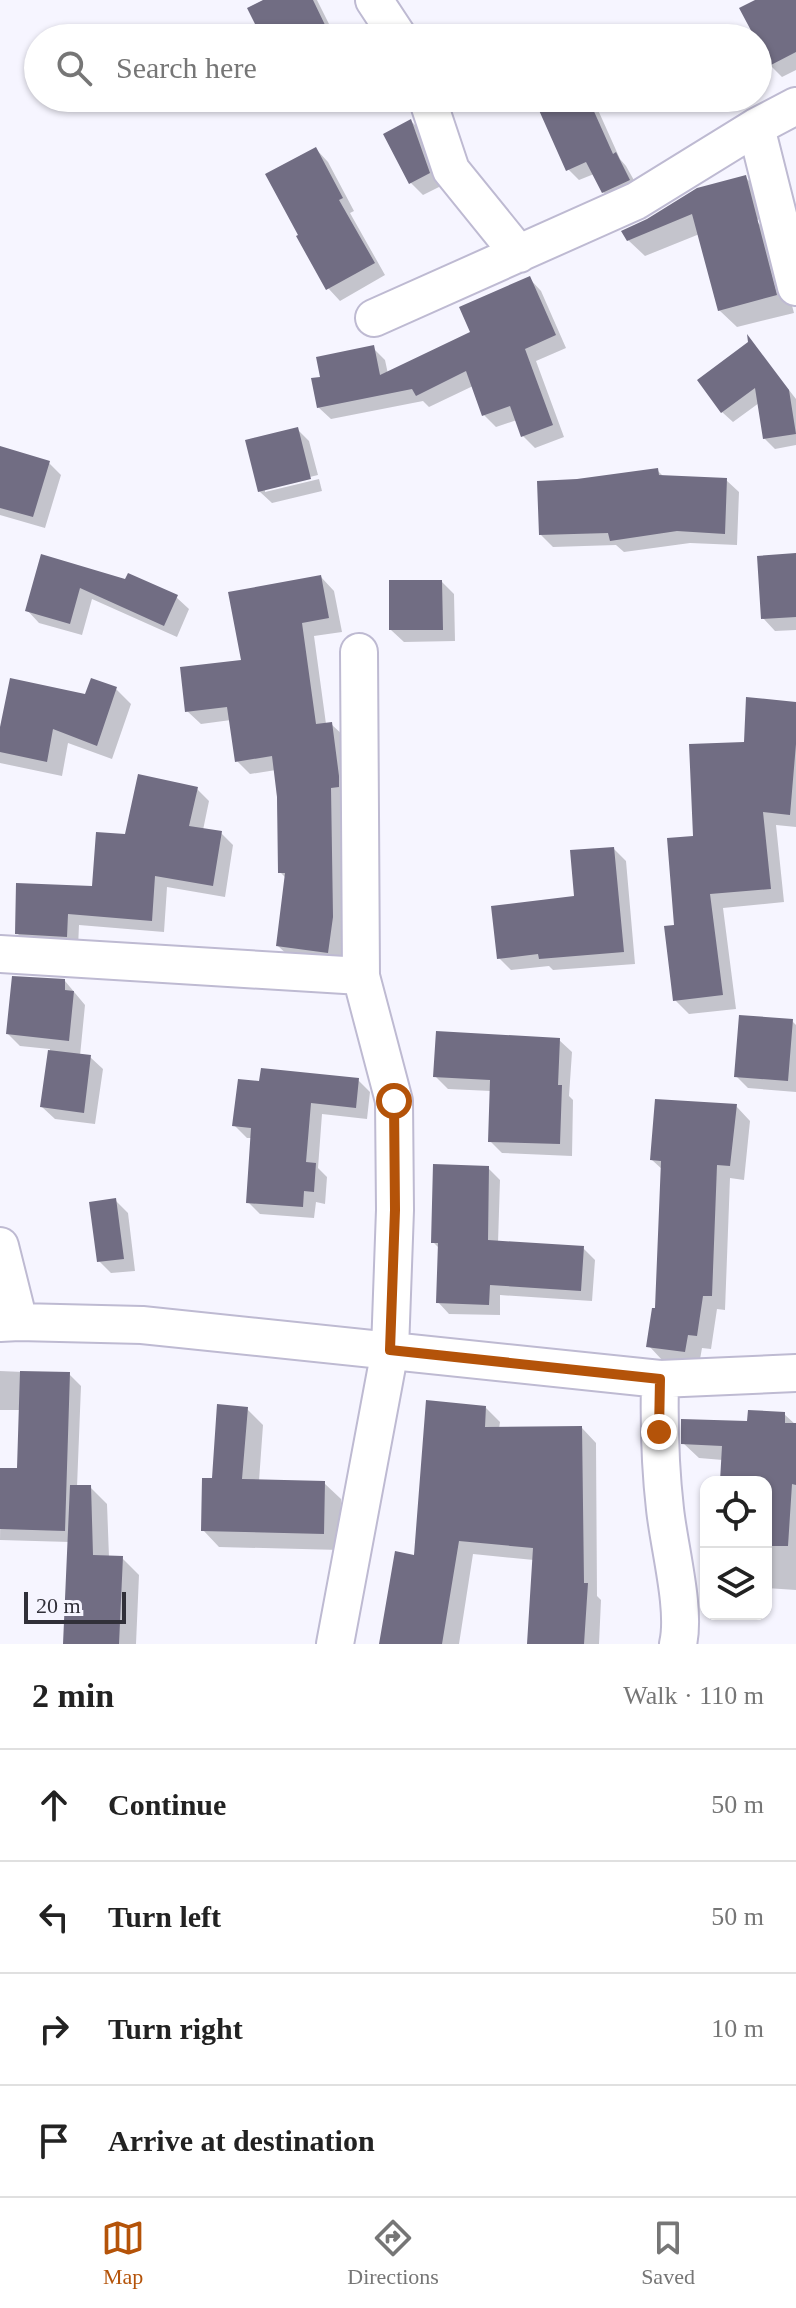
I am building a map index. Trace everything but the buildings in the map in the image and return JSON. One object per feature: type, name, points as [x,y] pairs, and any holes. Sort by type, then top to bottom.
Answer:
[{"type":"street","points":[[374,0],[390,24]]},
{"type":"street","points":[[374,318],[636,201],[796,106]]},
{"type":"street","points":[[432,112],[451,170],[519,254]]},
{"type":"street","points":[[756,127],[796,287]]},
{"type":"street","points":[[335,1644],[390,1350],[395,1210],[394,1101],[361,976],[359,652]]},
{"type":"street","points":[[0,954],[361,976]]},
{"type":"street","points":[[0,1246],[9,1322],[142,1325],[660,1379],[796,1373]]},
{"type":"street","points":[[660,1379],[659,1432],[664,1508],[679,1609],[678,1644]]},
{"type":"route","points":[[394,1101],[395,1210],[390,1350],[660,1379],[659,1432]]}]
